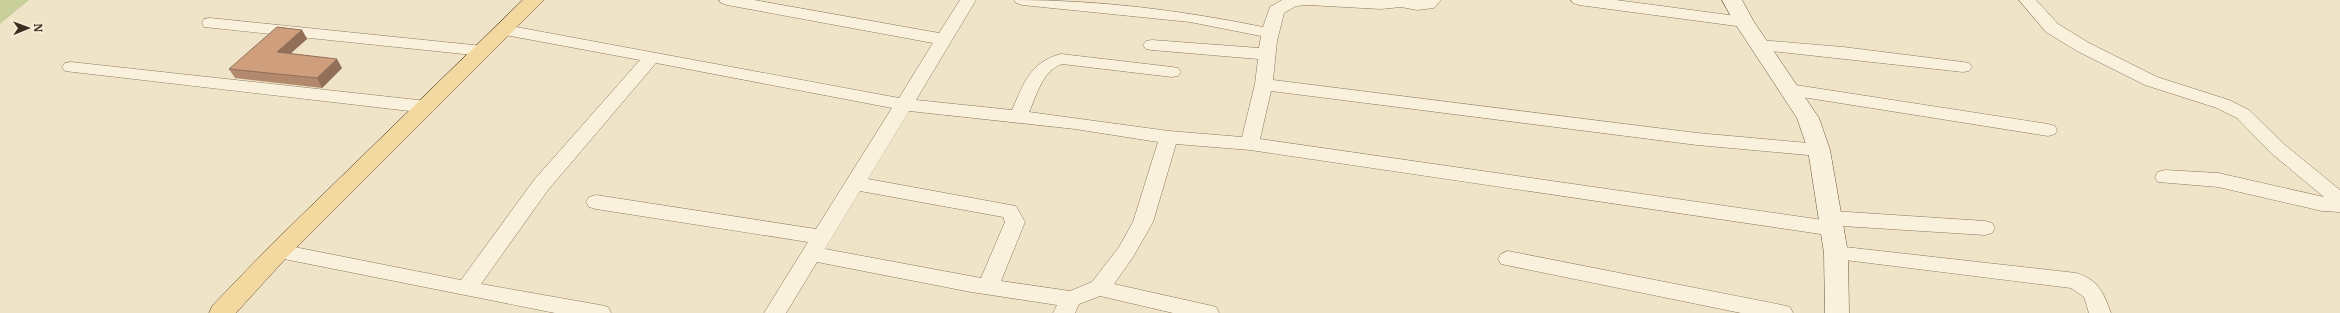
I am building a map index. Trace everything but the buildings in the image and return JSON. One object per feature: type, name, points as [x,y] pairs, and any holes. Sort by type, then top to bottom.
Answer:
[{"type":"main road","points":[[221,313],[279,251],[534,0]]},
{"type":"street","points":[[775,313],[942,39],[968,0]]},
{"type":"street","points":[[1022,0],[1190,17],[1270,33]]},
{"type":"street","points":[[1250,144],[1264,84],[1266,54],[1276,11],[1295,0]]},
{"type":"street","points":[[1310,0],[1381,4],[1402,1],[1422,5],[1433,0]]},
{"type":"street","points":[[1579,0],[1744,22]]},
{"type":"street","points":[[1732,0],[1744,22],[1808,118],[1819,150],[1833,224],[1836,253],[1837,313]]},
{"type":"street","points":[[2027,0],[2052,28],[2083,47],[2161,85],[2223,104],[2243,114],[2278,149],[2340,200]]},
{"type":"street","points":[[737,1],[942,39]]},
{"type":"street","points":[[210,23],[483,51]]},
{"type":"street","points":[[505,30],[902,104],[1075,123],[1169,137],[1250,144],[1833,224],[1985,228]]},
{"type":"street","points":[[1152,45],[1266,54]]},
{"type":"street","points":[[1759,45],[1843,52],[1963,67]]},
{"type":"street","points":[[466,289],[541,185],[652,57]]},
{"type":"street","points":[[1018,117],[1039,72],[1044,65],[1052,60],[1061,58],[1172,72]]},
{"type":"street","points":[[71,67],[427,107]]},
{"type":"street","points":[[1264,84],[1697,139],[1819,150]]},
{"type":"street","points":[[1789,90],[2048,130]]},
{"type":"street","points":[[596,202],[817,246],[1068,306],[1099,288],[1126,252],[1143,222],[1169,137]]},
{"type":"street","points":[[2164,177],[2203,178],[2242,185],[2322,204],[2340,205]]},
{"type":"street","points":[[855,183],[1009,211],[1014,217],[1015,222],[988,286]]},
{"type":"street","points":[[279,251],[466,289],[600,313]]},
{"type":"street","points":[[1836,253],[2076,281],[2093,293],[2100,313]]},
{"type":"street","points":[[1508,259],[1782,313]]},
{"type":"street","points":[[1099,288],[1208,313]]},
{"type":"green space","points":[[0,0],[29,0],[0,24]]}]
